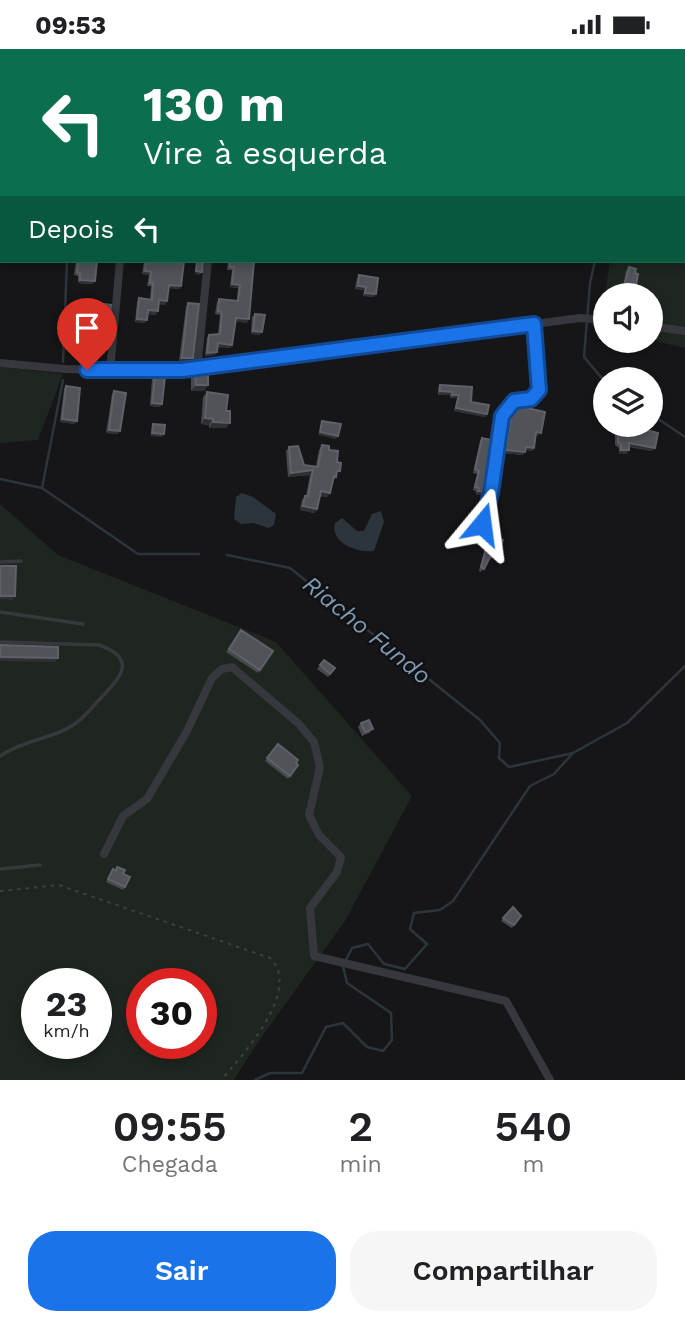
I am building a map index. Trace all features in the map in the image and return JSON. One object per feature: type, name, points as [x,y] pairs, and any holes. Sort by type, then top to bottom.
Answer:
[{"type":"street","points":[[110,371],[120,263]]},
{"type":"street","points":[[198,369],[208,263]]},
{"type":"street","points":[[0,363],[110,371],[198,369],[580,317],[593,318]]},
{"type":"street","points":[[482,524],[491,493],[502,416],[514,401],[531,399],[539,390],[534,324]]},
{"type":"street","points":[[663,328],[685,331]]},
{"type":"street","points":[[104,854],[123,817],[147,800],[187,731],[212,678],[222,669],[232,667],[299,724],[314,742],[320,767],[309,815],[319,835],[341,857],[337,871],[310,908],[314,955],[506,1001],[550,1080]]},
{"type":"lane","points":[[0,562],[21,562]]},
{"type":"lane","points":[[0,612],[83,624]]},
{"type":"lane","points":[[0,642],[99,645],[113,650],[121,657],[123,665],[121,677],[77,723],[0,755]]},
{"type":"lane","points":[[0,869],[40,866]]},
{"type":"path","points":[[0,891],[59,885],[275,962],[280,977],[275,1003],[267,1020],[221,1080]]},
{"type":"shaded area","points":[[610,263],[685,263],[685,348],[663,343],[663,283],[607,283]]},
{"type":"shaded area","points":[[0,367],[63,374],[38,440],[0,443]]},
{"type":"shaded area","points":[[242,493],[253,497],[276,514],[274,525],[269,528],[253,523],[241,524],[234,519],[236,497]]},
{"type":"shaded area","points":[[0,504],[58,555],[276,642],[412,796],[345,921],[234,1080],[0,1080]]},
{"type":"shaded area","points":[[381,511],[384,522],[374,551],[353,548],[337,536],[335,523],[342,518],[357,531],[364,531],[372,514]]},
{"type":"building","points":[[78,263],[97,263],[95,281],[80,280],[80,273],[77,272]]},
{"type":"building","points":[[146,263],[184,263],[181,286],[169,285],[167,301],[159,300],[158,311],[148,310],[147,320],[137,319],[139,298],[152,300],[151,272],[145,271]]},
{"type":"building","points":[[197,263],[203,263],[202,272],[196,271]]},
{"type":"building","points":[[230,263],[254,263],[249,319],[236,318],[232,345],[218,343],[217,352],[207,353],[209,335],[220,334],[222,312],[218,311],[219,299],[238,301],[240,285],[232,284],[234,267],[230,267]]},
{"type":"building","points":[[629,267],[636,269],[636,283],[625,283]]},
{"type":"building","points":[[359,275],[378,278],[376,294],[365,293],[366,287],[358,286]]},
{"type":"building","points":[[86,302],[111,305],[108,344],[104,349],[95,348],[98,316],[85,314]]},
{"type":"building","points":[[188,303],[199,304],[193,358],[182,358]]},
{"type":"building","points":[[255,314],[265,315],[262,332],[253,331]]},
{"type":"building","points":[[195,371],[208,371],[208,385],[196,385]]},
{"type":"building","points":[[155,376],[165,376],[162,404],[152,403]]},
{"type":"building","points":[[440,385],[472,387],[471,402],[489,405],[487,414],[456,408],[459,395],[440,391]]},
{"type":"building","points":[[66,386],[80,388],[77,421],[62,419]]},
{"type":"building","points":[[114,391],[126,393],[120,431],[109,430]]},
{"type":"building","points":[[207,392],[228,395],[226,411],[230,411],[230,423],[213,422],[213,419],[205,418]]},
{"type":"building","points":[[518,406],[545,412],[541,433],[536,432],[534,448],[526,447],[525,452],[506,450],[511,414]]},
{"type":"building","points":[[322,421],[341,424],[338,436],[320,432]]},
{"type":"building","points":[[153,424],[165,425],[164,434],[152,433]]},
{"type":"building","points":[[618,437],[657,437],[655,448],[629,443],[629,450],[621,450]]},
{"type":"building","points":[[482,438],[491,440],[486,492],[478,491],[479,488],[475,487],[479,471],[475,469]]},
{"type":"building","points":[[322,445],[329,446],[329,450],[338,451],[337,462],[341,463],[330,493],[321,491],[317,509],[303,506],[305,496],[308,496],[313,470],[291,473],[289,447],[298,446],[304,465],[318,467]]},
{"type":"building","points":[[470,516],[478,519],[475,531],[503,540],[499,552],[491,555],[484,569],[481,567],[487,545],[464,535]]},
{"type":"building","points":[[0,566],[16,566],[15,596],[0,596]]},
{"type":"building","points":[[241,630],[273,651],[260,670],[229,649]]},
{"type":"building","points":[[0,645],[58,647],[58,658],[0,657]]},
{"type":"building","points":[[324,660],[335,668],[330,674],[320,665]]},
{"type":"building","points":[[369,720],[373,729],[365,732],[361,723]]},
{"type":"building","points":[[278,744],[298,760],[298,765],[290,776],[267,758]]},
{"type":"building","points":[[117,867],[125,870],[123,874],[130,877],[125,887],[108,879]]},
{"type":"building","points":[[513,907],[521,916],[514,925],[503,918]]},
{"type":"waterway","points":[[63,362],[67,263]]},
{"type":"waterway","points":[[593,368],[584,357],[590,283],[595,263]]},
{"type":"waterway","points":[[42,488],[63,380]]},
{"type":"waterway","points":[[663,422],[685,437]]},
{"type":"waterway","name":"Riacho Fundo","points":[[0,479],[42,488],[138,554],[199,554]]},
{"type":"waterway","name":"Riacho Fundo","points":[[227,555],[290,568],[480,720],[500,743],[499,758],[509,767],[573,753],[627,723],[685,666]]},
{"type":"waterway","points":[[346,960],[352,948],[368,944],[384,964],[405,969],[427,944],[410,929],[414,913],[440,910],[453,901],[530,786],[554,774],[573,753]]},
{"type":"waterway","points":[[255,1080],[270,1073],[302,1073],[326,1027],[343,1023],[367,1047],[383,1051],[392,1040],[391,1013],[347,983],[343,966]]},
{"type":"route","points":[[87,370],[182,370],[534,324],[539,390],[531,399],[514,401],[502,416],[491,493],[482,524]]}]
